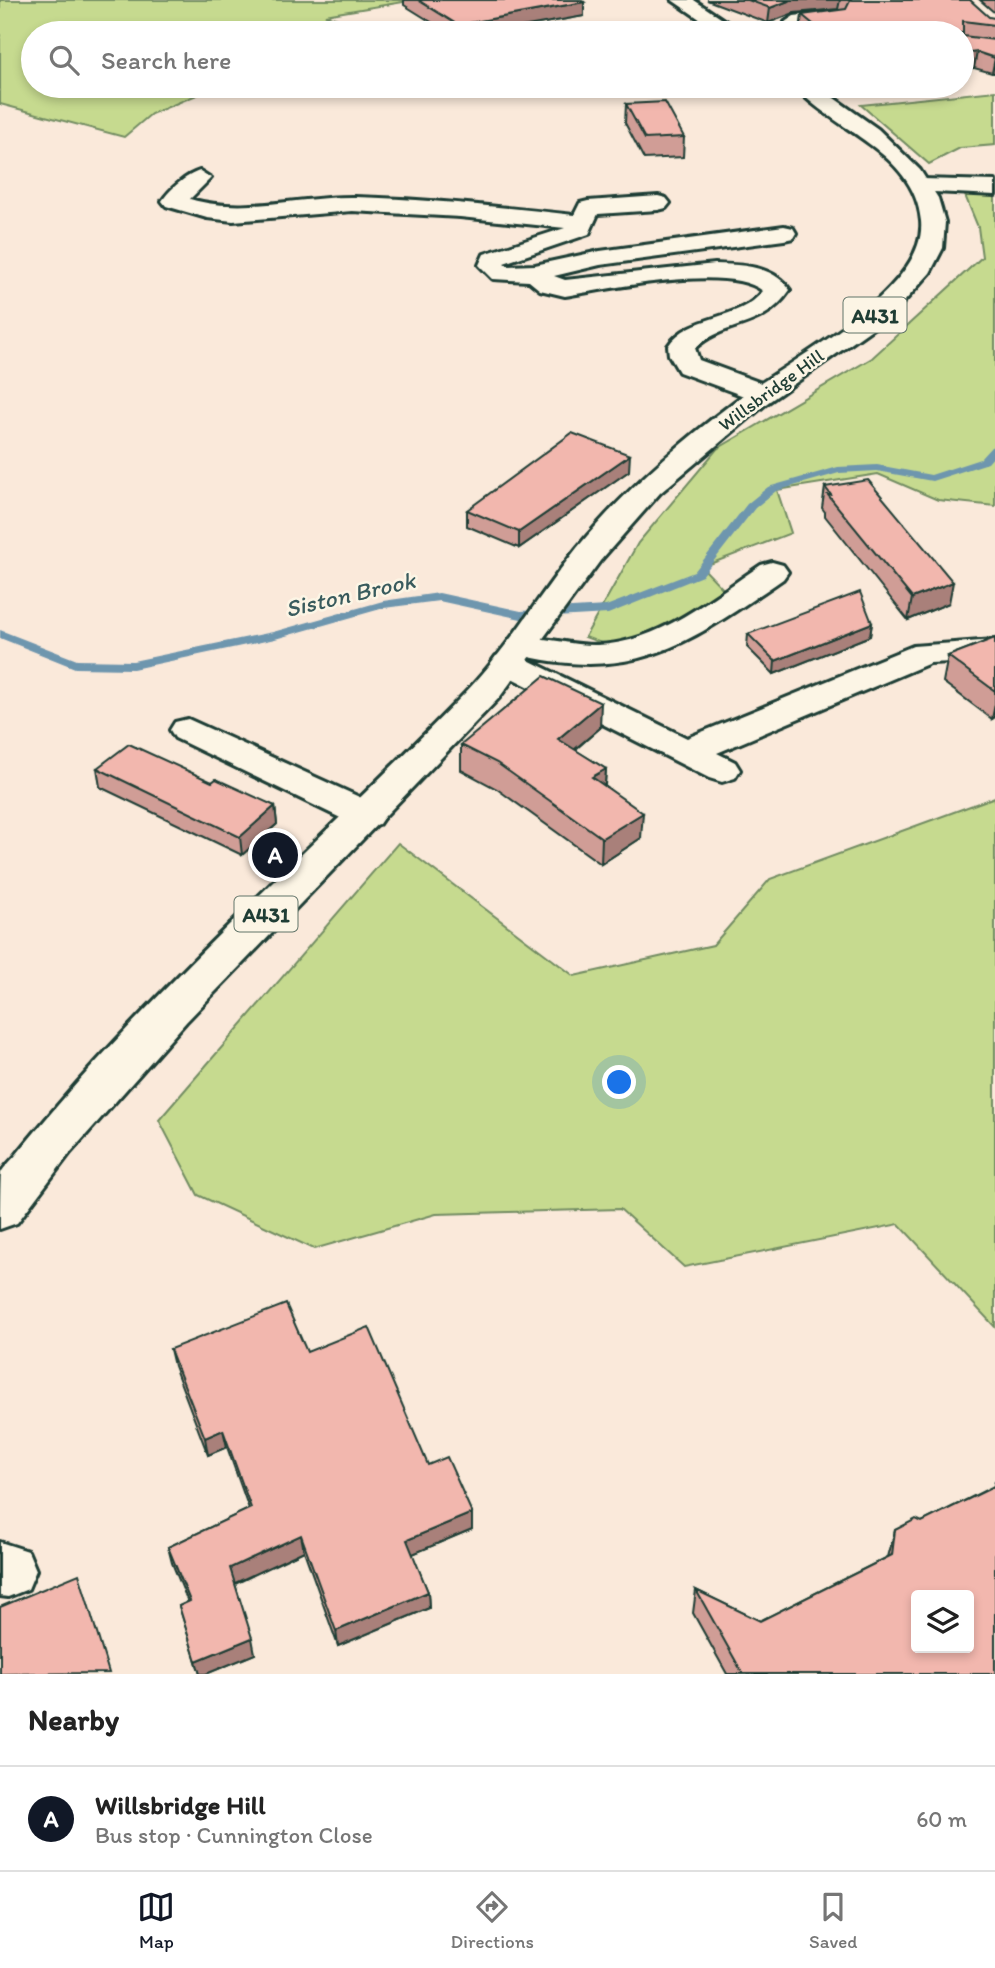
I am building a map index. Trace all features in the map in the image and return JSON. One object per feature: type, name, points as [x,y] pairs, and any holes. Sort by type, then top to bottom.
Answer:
[{"type":"main road","points":[[681,0],[714,21]]},
{"type":"main road","points":[[782,4],[796,21]]},
{"type":"main road","points":[[822,21],[837,17]]},
{"type":"main road","name":"Willsbridge Hill","points":[[523,644],[576,573],[670,466],[762,393],[881,311],[916,276],[930,251],[935,227],[922,186],[894,155],[820,98]]},
{"type":"main road","points":[[200,178],[174,201],[207,211],[233,214],[352,204],[460,210],[582,223]]},
{"type":"main road","points":[[922,186],[995,188]]},
{"type":"main road","points":[[658,203],[588,208],[581,229],[512,251],[493,259],[491,265],[502,274],[535,273],[600,258],[784,233]]},
{"type":"main road","points":[[535,273],[549,285],[565,288],[733,271],[756,275],[777,290],[772,300],[748,316],[690,336],[681,346],[682,355],[689,366],[762,393]]},
{"type":"main road","points":[[523,644],[572,655],[625,653],[674,637],[772,572]]},
{"type":"main road","points":[[523,644],[686,752],[722,770]]},
{"type":"main road","name":"A431","points":[[0,1209],[30,1170],[201,978],[483,695],[523,644]]},
{"type":"main road","points":[[686,752],[925,653],[995,650]]},
{"type":"main road","points":[[188,730],[366,815]]},
{"type":"green space","points":[[0,0],[415,0],[325,15],[344,21],[21,21],[21,98],[189,98],[151,114],[124,137],[0,104]]},
{"type":"green space","points":[[995,91],[995,145],[960,148],[929,164],[861,105],[928,98],[974,98],[974,93]]},
{"type":"green space","points":[[995,187],[995,506],[938,500],[878,474],[777,490],[791,533],[702,567],[730,596],[666,635],[617,649],[585,637],[638,543],[717,449],[872,358],[982,257],[978,227],[964,193]]},
{"type":"green space","points":[[995,797],[995,1327],[899,1224],[684,1267],[620,1209],[436,1214],[314,1249],[198,1195],[159,1120],[398,843],[574,976],[713,945],[770,879]]},
{"type":"building","points":[[418,0],[584,2],[480,21],[452,21]]},
{"type":"building","points":[[748,0],[791,0],[770,8]]},
{"type":"building","points":[[848,0],[970,0],[989,17],[995,18],[995,25],[974,21],[809,21],[802,15],[846,9],[850,1]]},
{"type":"building","points":[[974,37],[995,40],[995,58],[974,52]]},
{"type":"building","points":[[665,102],[684,137],[645,139],[626,104]]},
{"type":"building","points":[[572,433],[630,455],[519,532],[467,510]]},
{"type":"building","points":[[868,480],[953,582],[912,598],[828,495],[831,495],[825,487]]},
{"type":"building","points":[[860,592],[872,623],[775,661],[748,634]]},
{"type":"building","points":[[995,638],[995,691],[948,656]]},
{"type":"building","points":[[544,676],[601,703],[558,739],[606,769],[592,777],[643,813],[602,838],[497,763],[461,745]]},
{"type":"building","points":[[129,744],[212,782],[216,779],[275,806],[240,837],[97,768]]},
{"type":"building","points":[[286,1304],[307,1352],[369,1327],[428,1465],[447,1457],[472,1513],[407,1540],[428,1592],[336,1631],[301,1535],[230,1568],[252,1638],[196,1661],[179,1606],[190,1601],[168,1547],[251,1508],[223,1430],[205,1438],[170,1349]]},
{"type":"building","points":[[995,1486],[995,1674],[743,1674],[696,1590],[760,1621],[892,1555],[895,1530],[916,1519],[922,1522]]},
{"type":"building","points":[[79,1574],[109,1673],[0,1674],[0,1607]]},
{"type":"waterway","name":"Siston Brook","points":[[0,634],[75,664],[133,665],[275,635],[383,605],[439,597],[521,615],[608,610],[698,574],[751,506],[772,489],[838,470],[877,468],[932,478],[984,461],[995,449]]},
{"type":"place","name":"Willsbridge Hill","points":[[275,855]]}]
